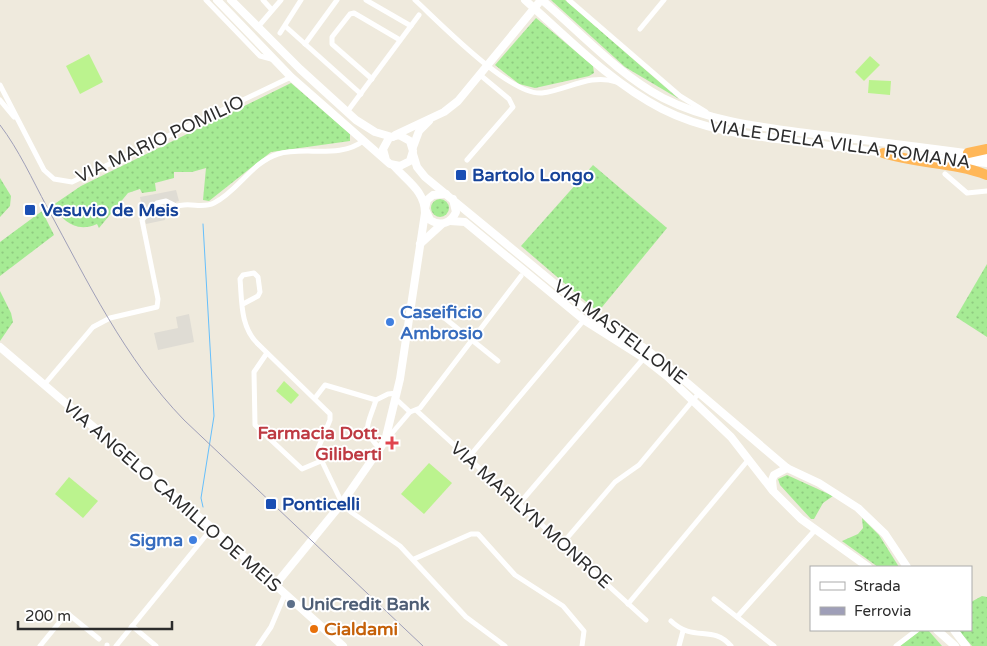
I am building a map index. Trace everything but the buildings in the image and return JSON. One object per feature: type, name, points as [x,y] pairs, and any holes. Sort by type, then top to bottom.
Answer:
[{"type":"highway","points":[[968,153],[987,149]]},
{"type":"highway","points":[[883,153],[904,160],[967,169],[987,175]]},
{"type":"street","points":[[206,0],[260,56],[275,60]]},
{"type":"street","points":[[217,0],[291,76],[363,141],[394,166],[419,191],[430,220],[446,222]]},
{"type":"street","points":[[232,0],[257,28],[347,112],[370,130],[392,136],[403,136],[410,141],[413,151]]},
{"type":"street","points":[[263,0],[272,10]]},
{"type":"street","points":[[251,36],[280,0]]},
{"type":"street","points":[[280,34],[301,0]]},
{"type":"street","points":[[305,44],[338,0]]},
{"type":"street","points":[[366,0],[411,26]]},
{"type":"street","points":[[414,0],[511,84],[535,93],[595,79],[612,81],[627,86]]},
{"type":"street","points":[[386,160],[382,149],[386,140],[432,118],[458,101],[542,0]]},
{"type":"street","name":"VIALE DELLA VILLA ROMANA","points":[[542,0],[638,83],[679,105],[717,119],[776,129],[987,156]]},
{"type":"street","name":"VIALE DELLA VILLA ROMANA","points":[[569,0],[680,96],[717,119]]},
{"type":"street","points":[[664,0],[643,28],[668,0]]},
{"type":"street","name":"VIALE DELLA VILLA ROMANA","points":[[526,1],[598,65],[627,86],[661,108],[704,126],[726,131],[883,153],[987,163]]},
{"type":"street","points":[[372,79],[332,44],[332,37],[350,14],[354,13],[400,40]]},
{"type":"street","points":[[347,112],[419,15]]},
{"type":"street","points":[[285,26],[360,94]]},
{"type":"street","points":[[595,79],[599,72],[598,65]]},
{"type":"street","points":[[291,76],[300,69]]},
{"type":"street","points":[[467,160],[513,107],[509,99],[479,74]]},
{"type":"street","name":"VIA MARIO POMILIO","points":[[0,85],[46,173],[59,181],[72,182],[291,76]]},
{"type":"street","name":"VIA MARIO POMILIO","points":[[0,100],[23,130]]},
{"type":"street","points":[[394,166],[405,164],[413,151],[419,131],[432,118]]},
{"type":"street","points":[[44,385],[92,327],[110,318],[157,307],[159,302],[142,222],[143,217],[176,206],[202,206],[215,203],[266,160],[277,154],[337,150],[363,141]]},
{"type":"street","name":"VIA MASTELLONE","points":[[413,151],[417,167],[449,196],[601,322],[646,350],[787,468],[819,483],[858,508],[885,534],[906,566]]},
{"type":"street","points":[[945,174],[966,193],[987,191]]},
{"type":"street","points":[[385,441],[396,396],[410,312],[425,209],[427,200],[434,195],[449,196],[455,202],[456,212],[420,244]]},
{"type":"street","points":[[148,215],[157,203],[166,201],[176,206]]},
{"type":"street","name":"VIA MASTELLONE","points":[[446,222],[465,222],[584,320],[644,358],[693,400],[731,437],[773,491],[801,519],[867,566]]},
{"type":"street","points":[[243,304],[258,296],[260,292],[258,278],[254,273],[241,277],[243,304],[245,324],[250,336],[329,411],[331,416],[317,449],[342,503],[351,512],[400,546],[466,617],[505,646]]},
{"type":"street","points":[[276,584],[342,503],[385,441],[410,412],[417,410],[521,276]]},
{"type":"street","points":[[410,312],[442,316],[498,362]]},
{"type":"street","points":[[468,458],[584,320]]},
{"type":"street","name":"VIA ANGELO CAMILLO DE MEIS","points":[[0,347],[212,528],[343,646]]},
{"type":"street","points":[[268,353],[254,370],[255,425],[302,469],[322,461]]},
{"type":"street","points":[[519,504],[644,358]]},
{"type":"street","points":[[314,398],[325,385],[376,400],[388,394],[396,396],[410,412]]},
{"type":"street","points":[[562,544],[615,482],[639,466],[699,393]]},
{"type":"street","points":[[376,400],[367,432],[380,449]]},
{"type":"street","name":"VIA MARILYN MONROE","points":[[417,410],[646,620]]},
{"type":"street","points":[[628,604],[749,459]]},
{"type":"street","points":[[773,491],[772,480],[774,475],[787,468]]},
{"type":"street","points":[[116,646],[212,528]]},
{"type":"street","points":[[737,617],[816,530]]},
{"type":"street","points":[[414,559],[471,534],[478,534],[515,575],[567,609],[584,631],[582,646]]},
{"type":"street","points":[[258,646],[271,627],[285,594]]},
{"type":"street","points":[[714,599],[774,646]]},
{"type":"street","points":[[40,646],[67,613],[99,639]]},
{"type":"street","points":[[672,621],[684,631],[716,635],[731,646]]},
{"type":"street","points":[[132,626],[156,646]]},
{"type":"street","points":[[679,646],[684,631]]},
{"type":"street","points":[[896,646],[916,631]]},
{"type":"street","points":[[938,631],[954,646]]},
{"type":"street","points":[[955,631],[966,646]]},
{"type":"green space","points":[[551,0],[565,0],[679,99],[625,67]]},
{"type":"green space","points":[[536,18],[593,66],[594,73],[589,76],[535,88],[519,84],[495,65]]},
{"type":"green space","points":[[89,54],[103,82],[80,94],[66,66]]},
{"type":"green space","points":[[870,56],[880,65],[864,81],[855,72]]},
{"type":"green space","points":[[869,80],[891,81],[890,95],[868,93]]},
{"type":"green space","points":[[291,83],[350,134],[350,141],[271,152],[209,201],[203,200],[206,168],[192,172],[174,172],[174,178],[155,183],[156,191],[142,193],[140,189],[128,193],[99,228],[97,224],[83,227],[71,224],[61,216],[53,205],[81,186]]},
{"type":"green space","points":[[593,165],[667,228],[598,312],[521,246]]},
{"type":"green space","points":[[0,178],[11,196],[10,206],[0,217]]},
{"type":"green space","points":[[436,199],[444,199],[449,204],[447,215],[436,217],[431,212],[431,204]]},
{"type":"green space","points":[[42,211],[54,235],[0,276],[0,242]]},
{"type":"green space","points":[[987,264],[987,337],[956,317]]},
{"type":"green space","points":[[0,291],[11,313],[13,322],[0,341]]},
{"type":"green space","points":[[284,381],[299,395],[291,404],[276,391]]},
{"type":"green space","points":[[429,463],[452,483],[424,514],[401,494]]},
{"type":"green space","points":[[787,475],[833,496],[823,503],[814,519],[811,519],[780,485],[778,479]]},
{"type":"green space","points":[[69,477],[98,501],[83,518],[55,494]]},
{"type":"green space","points":[[862,518],[879,535],[898,566],[877,566],[842,541],[858,534],[863,528]]},
{"type":"green space","points":[[982,596],[987,597],[987,646],[972,646],[959,631],[972,631],[972,601]]},
{"type":"green space","points":[[920,631],[929,631],[942,646],[900,646]]},
{"type":"shaded area","points":[[176,190],[179,201],[176,202],[180,214],[165,217],[165,220],[146,224],[140,197]]},
{"type":"shaded area","points":[[189,314],[194,342],[158,350],[154,333],[178,328],[176,317]]},
{"type":"waterway","points":[[203,224],[214,416],[201,498],[203,507]]},
{"type":"railway","points":[[0,125],[19,155],[108,318],[143,371],[163,396],[184,420],[423,646]]},
{"type":"place","name":"Bartolo Longo","points":[[461,175]]},
{"type":"place","name":"Vesuvio de Meis","points":[[30,210]]},
{"type":"place","name":"Caseificio Ambrosio","points":[[390,322]]},
{"type":"place","name":"Farmacia Dott. Giliberti","points":[[392,443]]},
{"type":"place","name":"Ponticelli","points":[[271,504]]},
{"type":"place","name":"Sigma","points":[[193,540]]},
{"type":"place","name":"UniCredit Bank","points":[[291,604]]},
{"type":"place","name":"Cialdami","points":[[314,629]]}]
